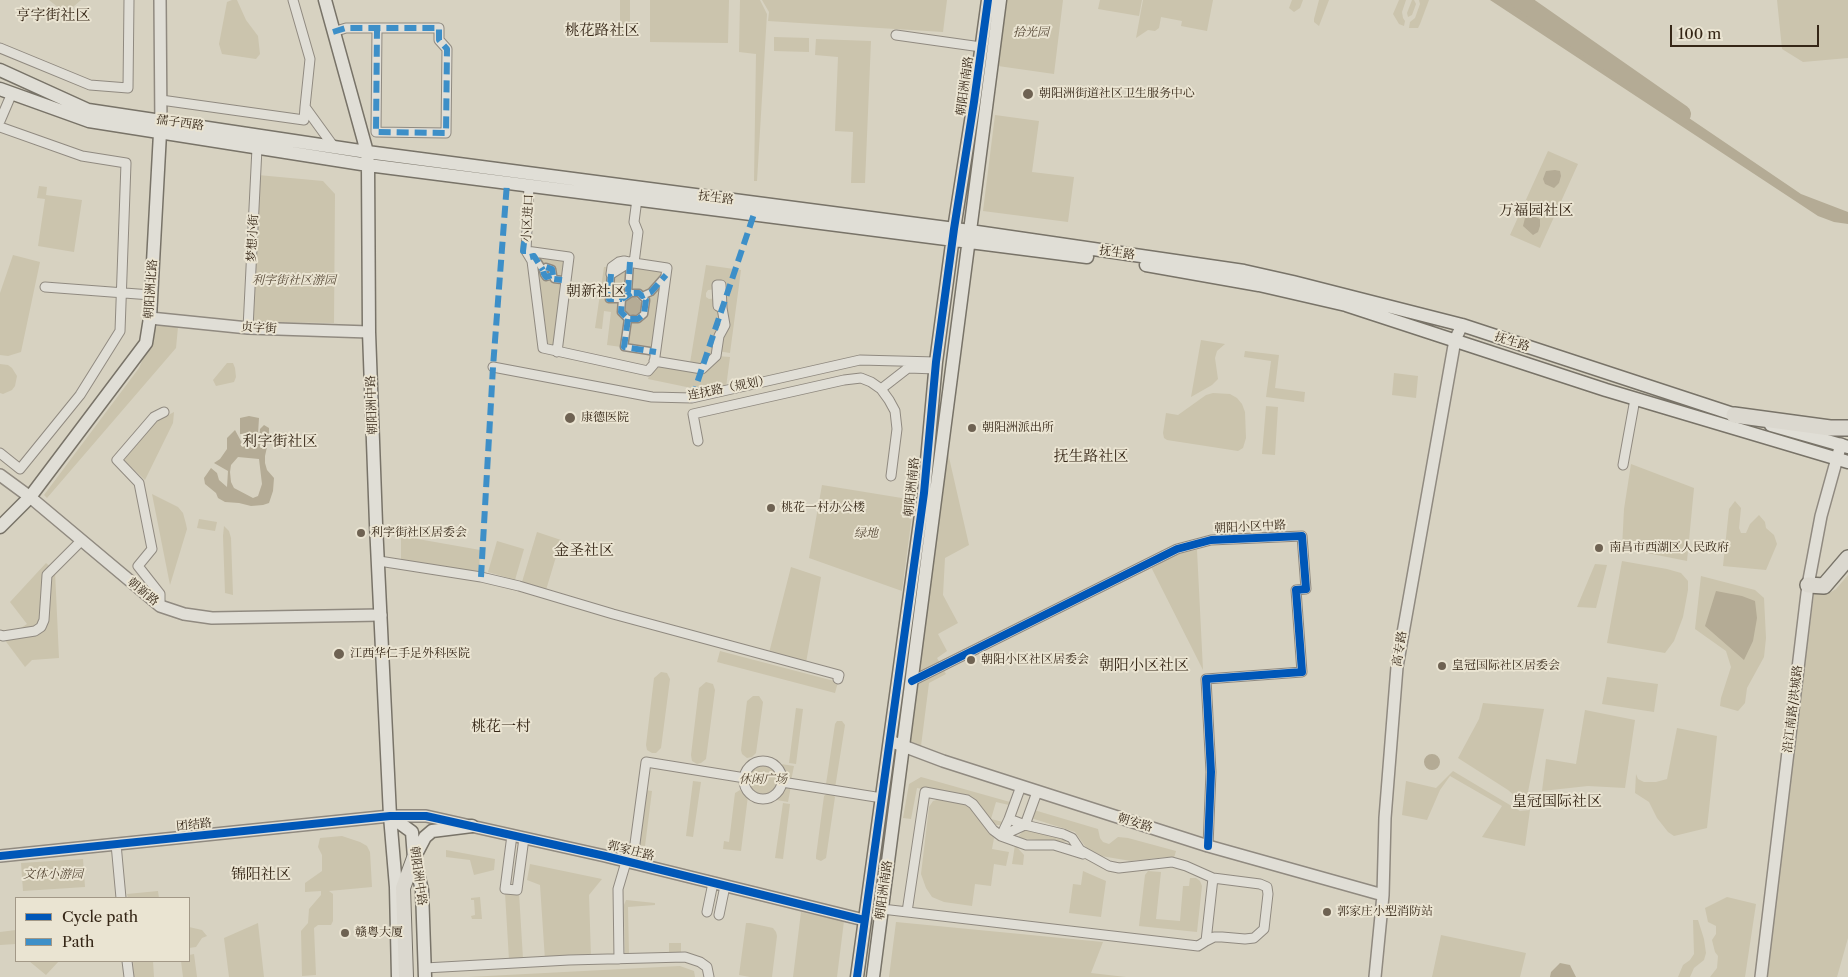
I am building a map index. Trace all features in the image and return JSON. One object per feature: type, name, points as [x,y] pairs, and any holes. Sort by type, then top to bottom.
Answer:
[{"type":"highway","points":[[1734,415],[1830,428],[1848,428]]},
{"type":"highway","points":[[1808,585],[1824,586],[1848,558]]},
{"type":"main road","name":"朝阳洲中路","points":[[325,0],[367,152],[368,165],[370,332],[378,561],[390,816],[396,887],[398,977]]},
{"type":"main road","name":"朝阳洲南路","points":[[857,977],[924,493],[936,366],[953,234],[988,0]]},
{"type":"main road","name":"朝阳洲南路","points":[[873,977],[1000,0]]},
{"type":"main road","name":"孺子西路","points":[[0,70],[88,110],[257,148],[368,165]]},
{"type":"main road","name":"孺子西路","points":[[6,91],[89,122],[161,126],[367,152]]},
{"type":"main road","name":"朝阳洲北路","points":[[0,527],[30,497],[146,343],[150,318],[161,126]]},
{"type":"main road","name":"抚生路","points":[[367,152],[953,234]]},
{"type":"main road","name":"抚生路","points":[[368,165],[637,199],[970,236],[1244,272],[1293,282],[1462,326],[1734,415],[1844,445]]},
{"type":"main road","name":"抚生路","points":[[970,236],[1258,285],[1346,305],[1635,399],[1842,460]]},
{"type":"main road","name":"朝阳洲中路","points":[[390,816],[412,832],[414,858],[422,890],[425,973]]},
{"type":"main road","points":[[406,977],[404,888],[414,858],[425,837],[432,831],[472,826]]},
{"type":"street","points":[[0,48],[90,85],[128,88],[129,0]]},
{"type":"street","name":"朝阳洲北路","points":[[160,0],[161,126]]},
{"type":"street","points":[[161,100],[304,120],[310,59],[293,0]]},
{"type":"street","points":[[333,32],[346,28],[439,28],[439,40],[447,49],[446,133],[376,132],[377,29]]},
{"type":"street","points":[[896,35],[982,47]]},
{"type":"street","points":[[0,121],[6,91]]},
{"type":"street","points":[[305,107],[334,147]]},
{"type":"street","points":[[0,127],[82,156],[126,163],[120,331],[80,394],[20,469],[0,453]]},
{"type":"street","name":"梦想小街","points":[[248,328],[257,148]]},
{"type":"street","name":"小区进口","points":[[529,186],[527,240],[543,348],[557,352]]},
{"type":"street","points":[[631,293],[628,292],[638,232],[634,222],[637,199]]},
{"type":"street","points":[[530,259],[534,256],[546,277],[553,275],[554,279],[562,280]]},
{"type":"street","points":[[530,259],[569,256],[557,352],[648,371],[655,356],[666,271]]},
{"type":"street","points":[[622,299],[621,312],[628,319],[638,319],[644,314],[646,300],[639,293],[631,293],[622,299],[608,299],[612,267],[619,262],[632,262],[666,271]]},
{"type":"street","points":[[642,296],[651,292],[666,271]]},
{"type":"street","points":[[45,287],[151,295]]},
{"type":"street","points":[[628,319],[624,347],[702,369],[716,356],[719,336],[725,324],[722,308]]},
{"type":"street","name":"贞字街","points":[[150,318],[248,328],[370,332]]},
{"type":"street","name":"高专路","points":[[1375,977],[1383,895],[1384,818],[1397,667],[1455,340],[1462,326]]},
{"type":"street","name":"连抚路（规划）","points":[[493,367],[652,397],[692,398],[860,360],[936,366]]},
{"type":"street","points":[[881,390],[908,368],[936,366]]},
{"type":"street","points":[[698,441],[693,414],[844,380],[861,378],[871,382],[881,390],[895,411],[896,429],[891,476]]},
{"type":"street","points":[[1623,465],[1635,399]]},
{"type":"street","points":[[160,606],[160,594],[138,566],[152,549],[139,483],[117,460],[154,417],[164,412]]},
{"type":"street","name":"沿江南路/洪城路","points":[[1762,977],[1808,585],[1821,516],[1842,460],[1844,445]]},
{"type":"street","name":"朝新路","points":[[0,475],[30,497],[160,606],[184,614],[212,618],[381,616]]},
{"type":"street","name":"朝阳小区中路","points":[[912,681],[1177,549],[1211,540],[1302,536],[1306,589],[1296,590],[1302,672],[1206,680],[1211,772],[1208,846]]},
{"type":"street","points":[[0,635],[35,630],[41,627],[44,620],[47,575],[81,541]]},
{"type":"street","points":[[378,561],[481,577],[519,586],[839,675],[838,679],[518,591],[519,586]]},
{"type":"street","name":"朝安路","points":[[890,741],[943,761],[1208,846],[1383,895]]},
{"type":"street","points":[[764,761],[775,766],[782,776],[782,782],[777,793],[772,797],[760,799],[749,793],[745,778],[752,765],[764,761]]},
{"type":"street","points":[[619,959],[618,889],[626,862],[634,851],[646,762],[745,778]]},
{"type":"street","points":[[782,782],[882,798]]},
{"type":"street","points":[[1001,836],[1022,786]]},
{"type":"street","points":[[907,912],[925,792],[967,800],[973,804],[993,830],[1001,836],[1026,845],[1054,845],[1095,858]]},
{"type":"street","points":[[1001,836],[1024,825],[1037,792]]},
{"type":"street","name":"郭家庄路","points":[[390,816],[426,816],[472,826],[864,920]]},
{"type":"street","name":"团结路","points":[[0,856],[390,816]]},
{"type":"street","points":[[882,909],[1198,946],[1214,937],[1254,938],[1264,929],[1267,887],[1260,884],[1213,878],[1172,862],[1119,868],[1109,866],[1080,850],[1072,838],[1009,819]]},
{"type":"street","points":[[518,837],[517,890],[506,889],[518,837]]},
{"type":"street","points":[[116,844],[121,897]]},
{"type":"street","points":[[1206,941],[1213,878]]},
{"type":"street","points":[[708,912],[719,884]]},
{"type":"street","points":[[719,884],[719,915]]},
{"type":"street","points":[[425,973],[569,960],[684,958],[700,962],[707,967],[709,977]]},
{"type":"street","points":[[127,962],[129,977]]},
{"type":"green space","points":[[49,0],[81,0],[73,7],[67,9],[59,8]]},
{"type":"green space","points":[[237,0],[246,20],[258,36],[260,54],[256,59],[222,54],[219,44],[227,2]]},
{"type":"green space","points":[[620,0],[630,0],[630,38],[620,38]]},
{"type":"green space","points":[[650,0],[729,0],[728,43],[650,42]]},
{"type":"green space","points":[[740,0],[760,0],[767,14],[757,181],[754,181],[756,54],[739,52]]},
{"type":"green space","points":[[762,0],[947,0],[943,32],[768,21],[769,12]]},
{"type":"green space","name":"拾光园","points":[[1007,0],[1063,0],[1054,74],[998,66]]},
{"type":"green space","points":[[1100,0],[1142,0],[1139,16],[1098,9]]},
{"type":"green space","points":[[1143,0],[1213,0],[1207,31],[1181,26],[1182,21],[1161,17],[1159,28],[1155,31],[1148,30],[1136,38]]},
{"type":"green space","points":[[1292,0],[1303,0],[1300,8],[1294,12],[1289,8]]},
{"type":"green space","points":[[1319,0],[1329,0],[1319,26],[1314,22],[1314,19]]},
{"type":"green space","points":[[1399,0],[1406,0],[1402,12],[1405,21],[1404,26],[1399,24],[1393,14]]},
{"type":"green space","points":[[1412,0],[1416,4],[1412,15],[1408,17],[1407,13]]},
{"type":"green space","points":[[1419,0],[1429,0],[1418,28],[1409,28],[1410,22],[1415,18],[1420,4]]},
{"type":"green space","points":[[1777,0],[1848,0],[1848,58],[1803,62],[1782,49]]},
{"type":"green space","points":[[774,37],[809,38],[809,52],[774,51]]},
{"type":"green space","points":[[816,39],[871,41],[865,183],[851,183],[853,132],[835,131],[838,57],[815,55]]},
{"type":"green space","points":[[995,115],[1039,121],[1032,172],[1074,177],[1068,222],[983,211]]},
{"type":"green space","points":[[1548,151],[1578,164],[1540,248],[1510,235]]},
{"type":"green space","name":"利字街社区游园","points":[[258,175],[323,181],[335,194],[334,323],[252,322]]},
{"type":"green space","points":[[39,186],[47,187],[46,195],[82,200],[74,252],[38,246],[45,199],[37,198]]},
{"type":"green space","points":[[13,255],[40,262],[21,352],[8,356],[0,355],[0,293]]},
{"type":"green space","points":[[534,256],[564,256],[553,352],[543,348]]},
{"type":"green space","points":[[706,265],[741,270],[730,353],[717,351],[717,356],[730,357],[725,395],[648,379],[656,352],[607,345],[611,312],[604,311],[602,329],[595,328],[604,267],[629,266],[666,271],[657,347],[661,347],[659,358],[690,363]],"holes":[[[717,289],[718,298],[709,299],[706,297],[708,290]],[[637,297],[642,301],[645,300],[644,314],[628,319],[622,299]]]},
{"type":"green space","points":[[158,324],[178,327],[176,348],[47,498],[44,495],[139,368]]},
{"type":"green space","points":[[1201,340],[1225,344],[1217,351],[1215,358],[1218,379],[1212,385],[1191,397]]},
{"type":"green space","points":[[1245,351],[1279,355],[1275,388],[1305,392],[1304,402],[1266,397],[1271,361],[1244,357]]},
{"type":"green space","points":[[227,363],[233,363],[235,368],[236,377],[234,382],[216,386],[213,380]]},
{"type":"green space","points":[[0,364],[8,365],[17,376],[12,390],[3,394],[0,393]]},
{"type":"green space","points":[[1394,373],[1418,376],[1416,398],[1392,395]]},
{"type":"green space","points":[[1213,393],[1230,394],[1242,404],[1245,412],[1246,438],[1243,448],[1238,451],[1164,438],[1166,413],[1178,415],[1206,395]]},
{"type":"green space","points":[[1266,406],[1278,407],[1275,455],[1262,454]]},
{"type":"green space","points":[[174,412],[173,423],[145,480],[124,460],[155,422]]},
{"type":"green space","points":[[948,453],[969,545],[945,558],[943,595],[958,623],[938,634],[947,651],[937,658],[946,674],[929,683],[921,746],[907,744]]},
{"type":"green space","points":[[1631,464],[1694,488],[1687,561],[1622,548],[1624,509]]},
{"type":"green space","name":"绿地","points":[[822,485],[914,500],[902,591],[809,558]]},
{"type":"green space","points":[[152,494],[178,507],[183,513],[187,529],[170,585]]},
{"type":"green space","points":[[1735,501],[1741,508],[1739,528],[1741,533],[1746,533],[1750,524],[1759,515],[1765,522],[1766,528],[1774,535],[1777,544],[1766,570],[1723,566],[1729,509]]},
{"type":"green space","points":[[199,519],[217,522],[215,531],[197,528]]},
{"type":"green space","points":[[224,526],[229,531],[231,538],[233,595],[225,593]]},
{"type":"green space","points":[[537,532],[561,540],[546,590],[522,582]]},
{"type":"green space","points":[[401,536],[480,550],[479,573],[401,561]]},
{"type":"green space","points":[[497,541],[524,549],[515,580],[488,572]]},
{"type":"green space","points":[[1197,550],[1203,670],[1151,567],[1177,552]]},
{"type":"green space","points":[[1622,561],[1681,573],[1688,581],[1683,617],[1674,641],[1665,653],[1607,643]]},
{"type":"green space","points":[[46,563],[55,571],[59,658],[32,660],[25,667],[4,639],[27,624],[10,602]]},
{"type":"green space","points":[[1595,564],[1607,565],[1596,608],[1577,607]]},
{"type":"green space","points":[[791,567],[821,577],[806,663],[769,653]]},
{"type":"green space","points":[[1848,575],[1848,938],[1837,977],[1764,977],[1814,594],[1828,594],[1836,589]]},
{"type":"green space","points":[[1701,576],[1755,590],[1764,598],[1766,638],[1764,657],[1747,688],[1745,703],[1738,711],[1720,706],[1731,667],[1726,651],[1695,629]]},
{"type":"green space","points":[[720,651],[838,682],[835,693],[717,662]]},
{"type":"green space","points":[[661,672],[667,673],[670,679],[661,748],[656,753],[652,753],[647,750],[646,745],[654,678]]},
{"type":"green space","points":[[1607,677],[1658,684],[1654,712],[1602,704]]},
{"type":"green space","points":[[706,682],[713,684],[715,690],[706,759],[697,764],[692,761],[691,755],[699,688]]},
{"type":"green space","points":[[753,696],[759,696],[763,702],[756,753],[752,757],[747,758],[742,754],[741,750],[747,701]]},
{"type":"green space","points":[[1483,703],[1544,709],[1528,792],[1524,798],[1517,798],[1508,790],[1458,758],[1479,719]]},
{"type":"green space","points":[[796,708],[803,709],[796,764],[789,763]]},
{"type":"green space","points":[[1585,710],[1635,720],[1625,788],[1588,786],[1542,791],[1546,759],[1576,764]]},
{"type":"green space","points":[[837,721],[842,721],[845,725],[835,788],[826,784]]},
{"type":"green space","points":[[1677,728],[1717,736],[1707,828],[1674,836],[1668,832],[1657,818],[1649,802],[1635,793],[1636,774],[1638,779],[1644,782],[1656,782],[1667,779]]},
{"type":"green space","points":[[781,764],[794,766],[791,781],[786,780]]},
{"type":"green space","name":"休闲广场","points":[[763,765],[774,769],[778,780],[774,791],[763,795],[752,791],[748,780],[752,769]]},
{"type":"green space","points":[[1453,771],[1520,811],[1530,810],[1525,846],[1482,837],[1502,806],[1450,776],[1440,790],[1427,820],[1402,815],[1406,781],[1436,788]]},
{"type":"green space","points":[[921,777],[1010,802],[1009,805],[996,802],[991,819],[1003,822],[1000,825],[996,825],[970,797],[917,788],[911,819],[903,818],[909,784]]},
{"type":"green space","points":[[693,781],[701,782],[693,837],[686,836]]},
{"type":"green space","points":[[785,785],[791,786],[788,802],[777,800]]},
{"type":"green space","points":[[645,790],[652,791],[645,846],[637,845]]},
{"type":"green space","points":[[740,790],[747,793],[748,796],[741,851],[723,849],[724,841],[729,842],[735,793]]},
{"type":"green space","points":[[828,793],[835,797],[826,858],[821,861],[816,859],[816,856],[824,796]]},
{"type":"green space","points":[[940,799],[967,802],[994,838],[992,849],[1009,852],[1006,866],[994,864],[991,886],[975,884],[972,906],[944,902],[932,897],[926,888],[921,874],[929,807],[933,801]]},
{"type":"green space","points":[[783,803],[790,804],[783,859],[775,858]]},
{"type":"green space","points":[[1034,810],[1098,829],[1103,842],[1109,844],[1118,837],[1128,838],[1176,851],[1174,858],[1131,861],[1101,856],[1087,849],[1075,832],[1031,818]]},
{"type":"green space","points":[[1025,829],[1067,840],[1065,842],[1017,838]]},
{"type":"green space","points":[[342,836],[367,846],[370,852],[372,887],[329,891],[333,894],[333,921],[331,925],[318,925],[314,928],[316,975],[302,976],[301,931],[308,923],[309,909],[321,895],[321,891],[305,892],[305,883],[322,871],[322,855],[318,847],[320,838]]},
{"type":"green space","points":[[1015,845],[1024,855],[1023,865],[1012,864]]},
{"type":"green space","points":[[446,850],[495,859],[494,870],[474,875],[470,860],[446,857]]},
{"type":"green space","name":"文体小游园","points":[[83,859],[85,887],[23,891],[21,863]]},
{"type":"green space","points":[[530,864],[602,879],[589,895],[591,957],[545,960],[540,885],[527,880]]},
{"type":"green space","points":[[1083,871],[1106,881],[1101,917],[1069,913],[1073,884],[1081,885]]},
{"type":"green space","points":[[1148,871],[1161,872],[1156,919],[1180,921],[1183,886],[1189,886],[1190,878],[1196,878],[1200,881],[1202,886],[1197,932],[1139,926],[1145,875]]},
{"type":"green space","points":[[158,891],[159,897],[128,897],[127,894]]},
{"type":"green space","points":[[505,893],[519,893],[523,959],[509,960]]},
{"type":"green space","points":[[480,897],[482,919],[472,919],[471,916],[475,915],[474,900],[471,900],[471,898]]},
{"type":"green space","points":[[1727,897],[1756,904],[1745,977],[1710,977],[1717,968],[1718,956],[1712,940],[1716,934],[1716,926],[1708,922],[1705,908]]},
{"type":"green space","points":[[626,900],[655,903],[655,905],[628,907],[629,954],[669,953],[669,943],[681,943],[681,955],[625,956],[624,905]]},
{"type":"green space","points":[[801,912],[844,921],[837,977],[793,977]]},
{"type":"green space","points":[[1693,920],[1698,920],[1706,953],[1704,960],[1694,968],[1690,977],[1678,977],[1683,965],[1694,954]]},
{"type":"green space","points":[[896,922],[1103,942],[1091,973],[1126,977],[889,977]]},
{"type":"green space","points":[[258,923],[264,977],[229,977],[224,938]]},
{"type":"green space","points":[[746,923],[773,928],[776,932],[772,977],[739,975]]},
{"type":"green space","points":[[190,927],[202,930],[207,936],[202,938],[196,947],[190,948]]},
{"type":"green space","points":[[15,930],[15,944],[0,945],[0,932]]},
{"type":"green space","points":[[1441,935],[1526,953],[1520,977],[1432,977]]},
{"type":"green space","points":[[194,954],[197,977],[183,977],[181,962],[190,962],[190,955]]},
{"type":"green space","points":[[30,962],[58,962],[46,975]]},
{"type":"green space","points":[[133,962],[153,962],[154,977],[134,977]]},
{"type":"green space","points":[[680,966],[694,971],[695,977],[468,977]]},
{"type":"shaded area","points":[[1490,0],[1515,0],[1801,194],[1848,212],[1848,224],[1834,222],[1818,216]]},
{"type":"shaded area","points":[[1546,171],[1560,171],[1561,176],[1559,183],[1554,188],[1545,184],[1543,179]]},
{"type":"shaded area","points":[[1531,215],[1540,219],[1538,232],[1533,235],[1523,226],[1525,218]]},
{"type":"shaded area","points":[[629,297],[637,297],[642,302],[640,313],[629,315],[624,310],[624,302]]},
{"type":"shaded area","points":[[249,416],[259,418],[258,434],[240,434],[240,418]]},
{"type":"shaded area","points":[[264,425],[269,428],[265,463],[267,470],[274,478],[273,491],[269,503],[251,506],[225,502],[218,498],[216,493],[205,484],[204,478],[211,468],[217,473],[219,480],[227,487],[228,471],[214,463],[220,459],[227,449],[227,438],[235,430],[242,443],[250,447],[254,446],[259,440],[260,429]],"holes":[[[238,457],[259,459],[262,484],[258,496],[253,498],[234,488],[231,482],[231,465]]]},
{"type":"shaded area","points":[[1716,591],[1742,596],[1755,601],[1757,618],[1753,641],[1744,660],[1705,626]]},
{"type":"shaded area","points":[[1432,754],[1440,762],[1432,770],[1424,762]]},
{"type":"shaded area","points":[[1560,963],[1570,965],[1576,977],[1550,977],[1551,972]]},
{"type":"waterway","points":[[1519,0],[1682,114]]},
{"type":"marked path","points":[[333,32],[346,28],[439,28],[439,40],[447,49],[446,133],[376,132],[377,29]]},
{"type":"marked path","points":[[481,577],[493,367],[507,183]]},
{"type":"marked path","points":[[692,398],[754,214]]},
{"type":"marked path","points":[[526,251],[523,251],[524,243],[527,240]]},
{"type":"marked path","points":[[530,257],[534,256],[543,270]]},
{"type":"marked path","points":[[630,262],[628,292],[639,293],[642,296],[651,292],[666,275]]},
{"type":"marked path","points":[[553,275],[552,269],[546,267],[543,270],[546,277],[553,275],[554,279],[562,280]]},
{"type":"marked path","points":[[611,274],[609,299],[622,299]]},
{"type":"marked path","points":[[631,293],[622,299],[621,312],[628,319],[638,319],[644,314],[646,300],[642,296]]},
{"type":"marked path","points":[[628,319],[624,347],[656,352]]},
{"type":"cycle path","points":[[857,977],[924,493],[936,362],[988,0]]},
{"type":"cycle path","points":[[912,681],[1177,549],[1211,540],[1302,536],[1306,589],[1296,590],[1302,672],[1206,679],[1211,772],[1208,846]]},
{"type":"cycle path","points":[[0,856],[390,816],[426,816],[605,856],[864,920]]},
{"type":"place","name":"朝阳洲街道社区卫生服务中心","points":[[1028,94]]},
{"type":"place","name":"康德医院","points":[[570,418]]},
{"type":"place","name":"朝阳洲派出所","points":[[972,428]]},
{"type":"place","name":"桃花一村办公楼","points":[[771,508]]},
{"type":"place","name":"利字街社区居委会","points":[[361,533]]},
{"type":"place","name":"南昌市西湖区人民政府","points":[[1599,548]]},
{"type":"place","name":"江西华仁手足外科医院","points":[[339,654]]},
{"type":"place","name":"朝阳小区社区居委会","points":[[971,660]]},
{"type":"place","name":"皇冠国际社区居委会","points":[[1442,666]]},
{"type":"place","name":"郭家庄小型消防站","points":[[1327,912]]},
{"type":"place","name":"赣粤大厦","points":[[345,933]]},
{"type":"district","name":"亨字街社区","points":[[53,16]]},
{"type":"district","name":"桃花路社区","points":[[602,31]]},
{"type":"district","name":"万福园社区","points":[[1536,211]]},
{"type":"district","name":"朝新社区","points":[[596,292]]},
{"type":"district","name":"利字街社区","points":[[280,442]]},
{"type":"district","name":"抚生路社区","points":[[1091,457]]},
{"type":"district","name":"金圣社区","points":[[584,551]]},
{"type":"district","name":"朝阳小区社区","points":[[1144,666]]},
{"type":"district","name":"桃花一村","points":[[501,727]]},
{"type":"district","name":"皇冠国际社区","points":[[1557,802]]},
{"type":"district","name":"锦阳社区","points":[[261,875]]}]
